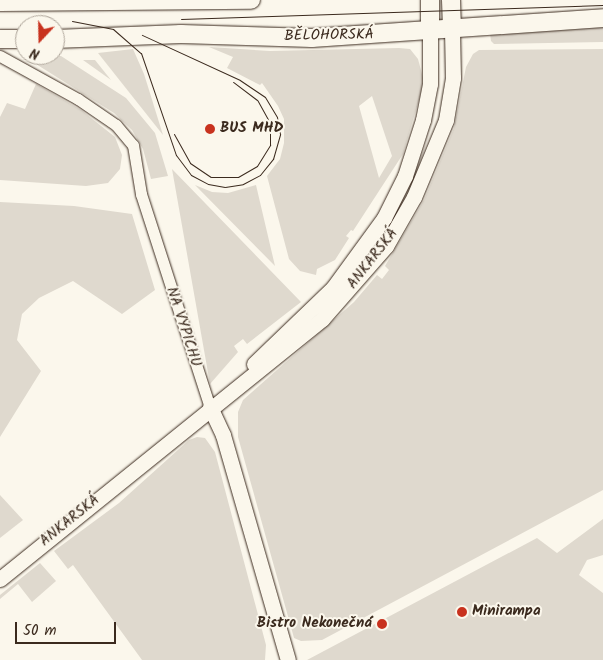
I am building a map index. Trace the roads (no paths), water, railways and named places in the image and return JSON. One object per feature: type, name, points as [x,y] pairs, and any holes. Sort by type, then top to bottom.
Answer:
[{"type":"main road","points":[[0,2],[250,0]]},
{"type":"main road","points":[[430,0],[430,31]]},
{"type":"main road","points":[[451,0],[452,29]]},
{"type":"main road","name":"BĚLOHORSKÁ","points":[[65,39],[181,34],[312,38],[603,18]]},
{"type":"main road","points":[[0,39],[15,39]]},
{"type":"street","name":"ANKARSKÁ","points":[[0,579],[210,407],[325,316],[386,246],[414,197],[446,120],[454,78],[452,29]]},
{"type":"street","name":"ANKARSKÁ","points":[[210,407],[333,288],[384,218],[405,176],[423,120],[430,84],[430,31]]},
{"type":"street","name":"NA VYPICHU","points":[[0,56],[78,100],[116,125],[133,145],[141,194],[210,407],[220,425],[288,660]]},
{"type":"tram line","points":[[181,19],[603,5]]},
{"type":"tram line","points":[[72,21],[113,29],[141,53],[176,155],[191,175],[208,184],[225,187],[243,184],[260,175],[273,159],[280,134],[277,117],[265,97],[240,80],[142,35]]},
{"type":"tram line","points":[[174,134],[190,163],[211,177],[238,177],[257,166],[270,145],[270,123],[257,100],[233,82]]},
{"type":"place","name":"BUS MHD","points":[[210,129]]},
{"type":"place","name":"Minirampa","points":[[462,612]]},
{"type":"place","name":"Bistro Nekonečná","points":[[382,624]]}]
